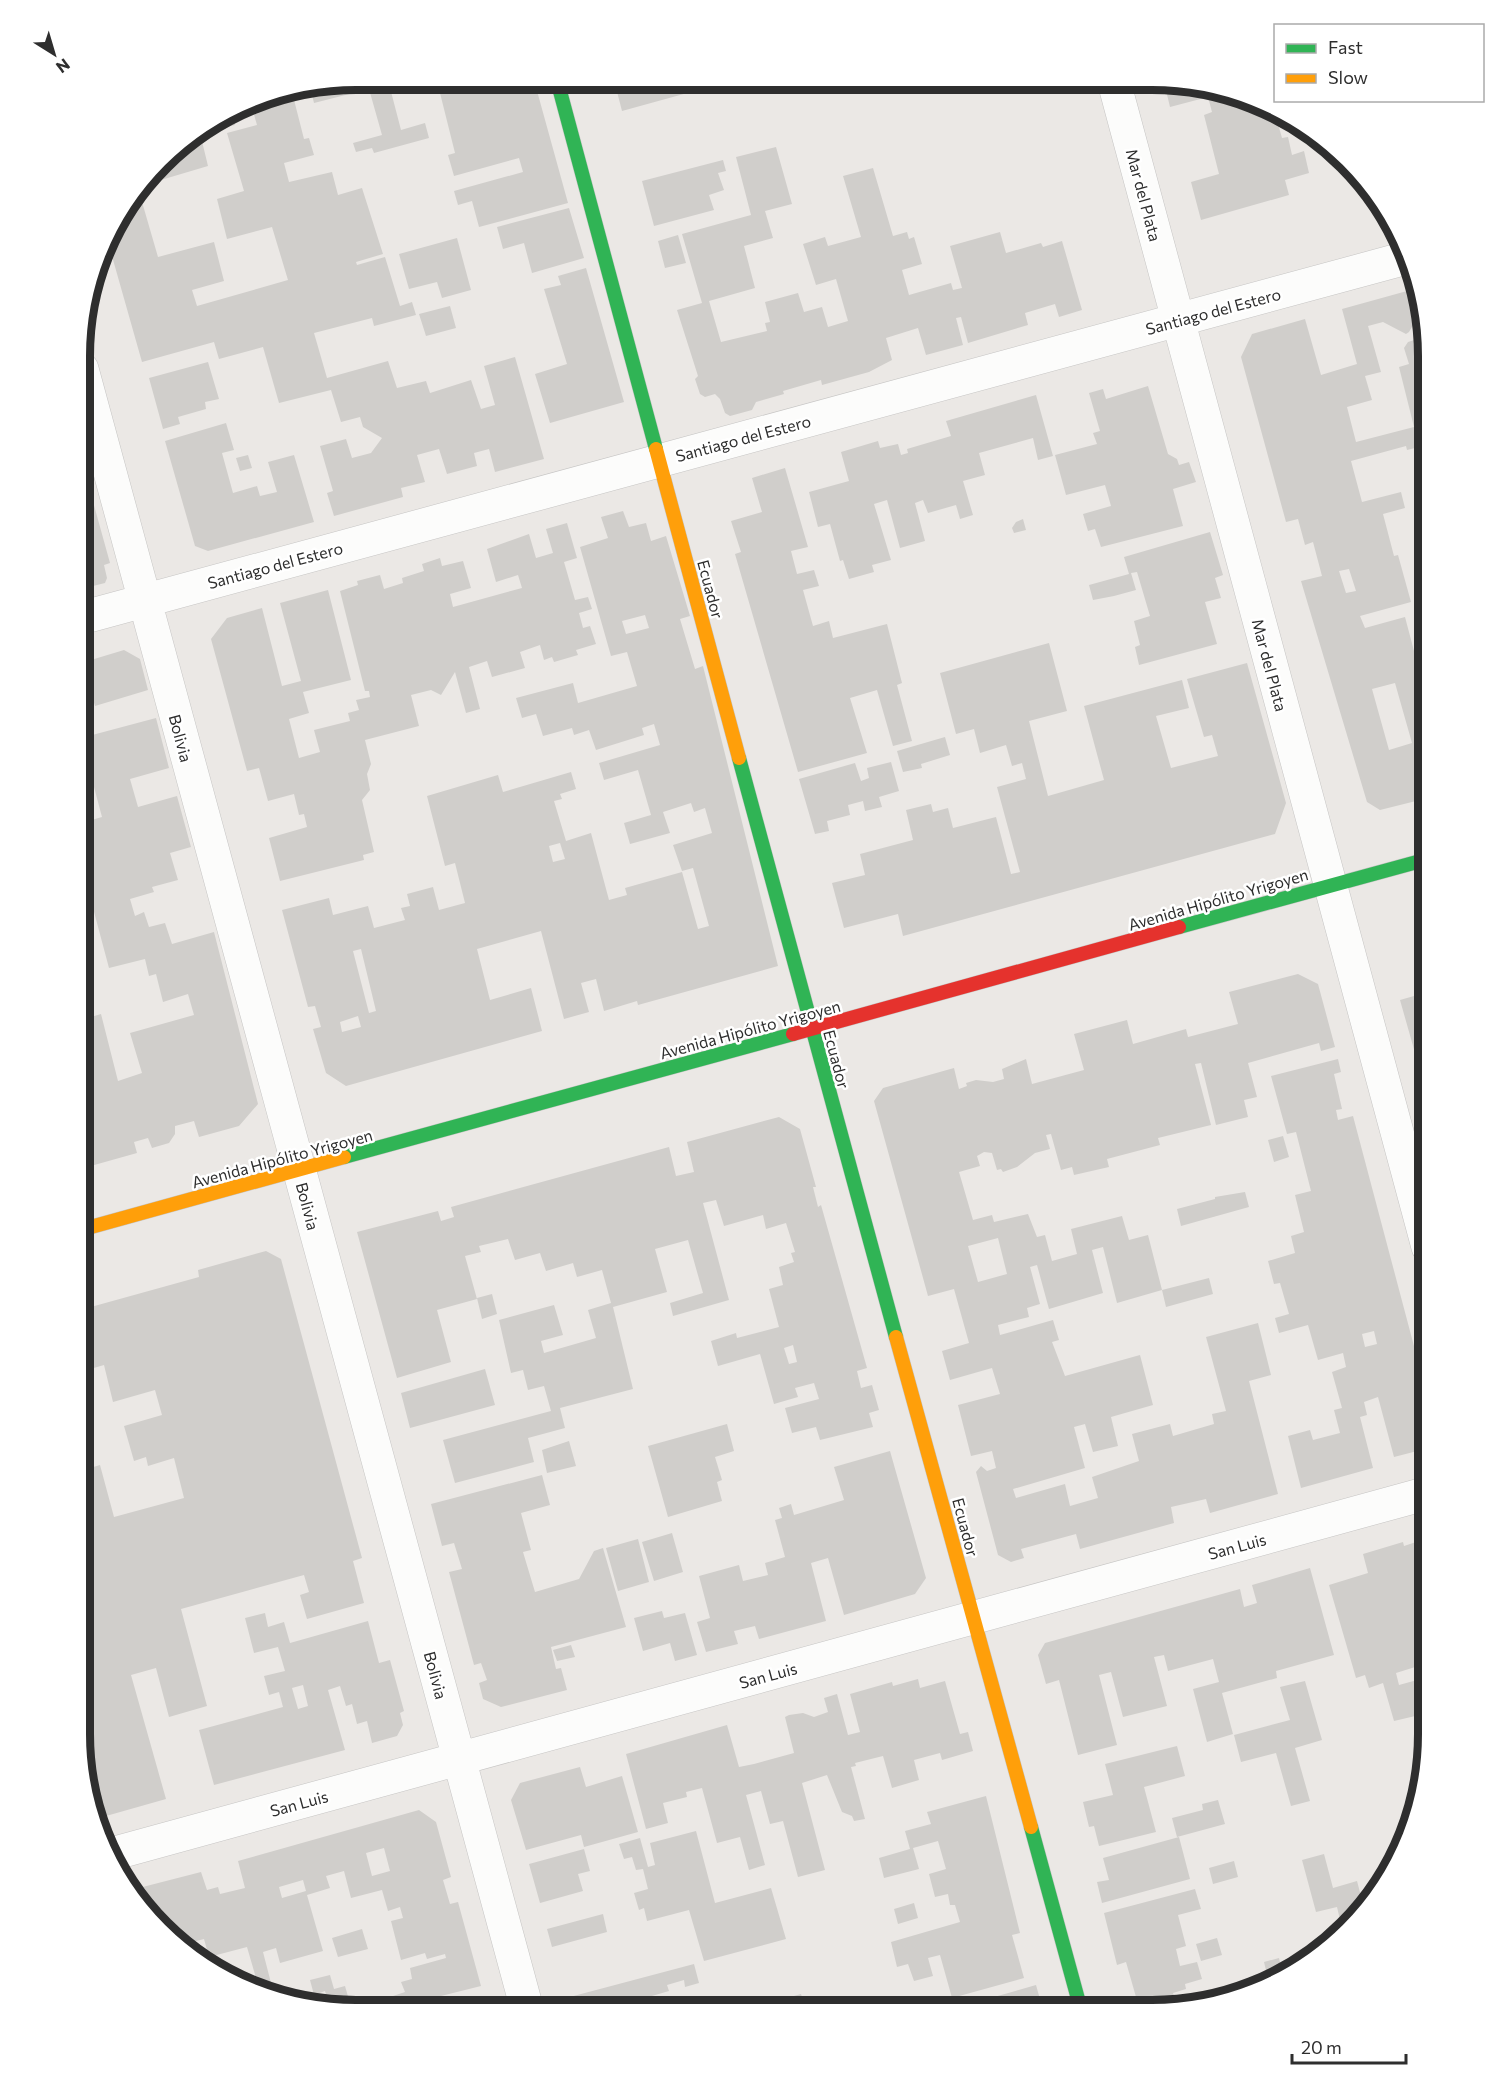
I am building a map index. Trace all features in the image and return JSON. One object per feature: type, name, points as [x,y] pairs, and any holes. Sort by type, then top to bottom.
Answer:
[{"type":"street","name":"Ecuador","points":[[560,90],[812,1030],[1078,2000]]},
{"type":"street","name":"Mar del Plata","points":[[1116,90],[1330,885],[1418,1188]]},
{"type":"street","name":"Santiago del Estero","points":[[90,616],[1400,260]]},
{"type":"street","name":"Bolivia","points":[[90,399],[525,2000]]},
{"type":"street","name":"Avenida Hipólito Yrigoyen","points":[[90,1227],[1418,862]]},
{"type":"street","name":"San Luis","points":[[117,1852],[1418,1496]]},
{"type":"building","points":[[365,90],[314,103],[312,94]]},
{"type":"building","points":[[369,90],[391,90],[401,130],[425,123],[429,138],[374,153],[372,148],[356,152],[353,143],[382,135]]},
{"type":"building","points":[[439,90],[537,90],[568,203],[479,227],[472,201],[458,205],[454,191],[523,172],[519,158],[454,176],[448,155],[455,153]]},
{"type":"building","points":[[617,90],[698,90],[622,111]]},
{"type":"building","points":[[1166,91],[1187,92],[1221,99],[1270,117],[1277,121],[1282,138],[1288,137],[1292,155],[1304,151],[1309,173],[1285,180],[1289,195],[1201,220],[1191,182],[1219,174],[1204,115],[1212,112],[1208,97],[1170,107]]},
{"type":"building","points":[[293,97],[304,139],[309,138],[314,155],[284,163],[289,182],[332,172],[338,195],[362,188],[383,254],[356,262],[357,265],[385,257],[400,306],[412,302],[416,315],[374,326],[372,318],[314,333],[327,378],[388,361],[397,388],[426,381],[430,393],[471,380],[481,409],[495,405],[484,366],[515,357],[544,459],[495,472],[489,449],[474,453],[477,466],[447,474],[439,449],[417,455],[425,482],[401,488],[403,497],[334,516],[327,493],[333,491],[320,446],[346,439],[352,458],[371,453],[382,438],[363,427],[360,417],[341,422],[331,390],[279,403],[263,347],[219,359],[214,342],[142,362],[111,252],[141,199],[158,257],[214,242],[224,281],[192,290],[197,306],[288,280],[272,227],[227,239],[217,199],[244,191],[227,133],[257,125],[253,110]]},
{"type":"building","points":[[234,120],[235,125],[217,129]]},
{"type":"building","points":[[202,140],[208,166],[155,182],[180,156]]},
{"type":"building","points":[[776,147],[792,204],[765,211],[773,238],[744,246],[755,288],[709,301],[721,342],[767,331],[765,323],[770,322],[765,302],[798,293],[804,312],[822,307],[828,327],[848,321],[836,279],[816,285],[803,244],[825,237],[828,246],[861,237],[843,176],[873,168],[893,236],[907,232],[909,239],[914,237],[922,264],[902,270],[909,295],[951,283],[953,290],[962,288],[950,246],[1000,232],[1006,253],[1041,243],[1043,247],[1062,241],[1082,310],[1059,317],[1055,304],[1025,313],[1028,325],[968,343],[961,317],[956,318],[963,345],[926,355],[918,328],[886,338],[892,360],[869,372],[822,385],[821,380],[783,391],[784,394],[756,402],[752,410],[730,416],[725,413],[720,399],[715,394],[705,397],[700,394],[695,379],[698,376],[677,310],[702,303],[682,234],[751,215],[736,157]]},
{"type":"building","points":[[723,160],[726,171],[718,173],[724,190],[709,195],[714,210],[654,226],[642,181]]},
{"type":"building","points":[[569,208],[584,258],[532,273],[524,243],[503,249],[497,227]]},
{"type":"building","points":[[678,235],[686,263],[665,268],[658,241]]},
{"type":"building","points":[[457,238],[471,290],[442,298],[437,282],[409,289],[399,254]]},
{"type":"building","points":[[586,268],[624,402],[550,423],[535,374],[567,364],[544,289],[561,285],[558,276]]},
{"type":"building","points":[[1407,291],[1410,293],[1416,320],[1409,332],[1406,334],[1383,322],[1368,326],[1381,372],[1365,376],[1372,400],[1347,407],[1356,442],[1414,427],[1399,367],[1409,364],[1404,348],[1408,342],[1417,339],[1418,447],[1407,450],[1406,446],[1351,461],[1362,502],[1401,492],[1405,508],[1383,514],[1394,556],[1398,555],[1411,602],[1360,616],[1365,628],[1405,617],[1418,666],[1418,800],[1380,810],[1367,802],[1301,581],[1322,576],[1313,542],[1305,545],[1298,519],[1286,522],[1241,357],[1252,334],[1305,319],[1321,375],[1357,364],[1342,309]],"holes":[[[1349,569],[1356,591],[1346,593],[1339,571]],[[1395,683],[1412,743],[1389,750],[1372,689]]]},
{"type":"building","points":[[450,306],[456,328],[426,336],[419,314]]},
{"type":"building","points":[[208,362],[219,399],[205,402],[206,409],[178,417],[180,424],[163,429],[149,378]]},
{"type":"building","points":[[1148,386],[1168,454],[1177,459],[1179,465],[1189,462],[1196,482],[1173,489],[1183,526],[1101,547],[1095,529],[1088,531],[1083,514],[1111,506],[1105,485],[1066,495],[1055,455],[1097,444],[1093,433],[1100,431],[1089,393],[1103,389],[1106,399]]},
{"type":"building","points":[[1036,395],[1053,456],[1038,460],[1033,438],[979,453],[985,475],[963,481],[973,515],[960,519],[956,505],[928,513],[923,500],[915,503],[925,541],[900,548],[887,500],[874,504],[891,560],[872,565],[874,572],[849,579],[843,560],[840,561],[830,524],[818,527],[809,492],[849,481],[841,452],[878,441],[880,448],[898,444],[901,455],[908,453],[907,449],[951,436],[946,421]]},
{"type":"building","points":[[226,423],[234,450],[222,453],[233,493],[257,486],[260,496],[277,492],[268,462],[294,455],[314,522],[208,551],[195,546],[165,441]]},
{"type":"building","points":[[248,455],[252,468],[240,471],[236,458]]},
{"type":"building","points":[[785,468],[808,547],[791,551],[797,574],[814,570],[819,586],[803,590],[813,626],[829,621],[833,638],[887,624],[902,683],[897,685],[912,741],[893,746],[877,690],[850,698],[867,753],[798,772],[735,554],[741,552],[731,521],[762,512],[752,478]]},
{"type":"building","points":[[92,498],[110,563],[104,565],[107,578],[105,583],[90,587],[90,499]]},
{"type":"building","points":[[623,511],[629,527],[646,523],[651,541],[666,536],[690,616],[680,619],[695,669],[703,666],[778,966],[638,1005],[637,1001],[604,1011],[596,979],[581,983],[589,1012],[564,1019],[541,931],[477,949],[490,1000],[531,988],[542,1031],[346,1086],[326,1073],[313,1029],[321,1027],[315,1006],[308,1007],[282,910],[329,898],[333,915],[368,906],[374,928],[405,920],[401,908],[410,906],[407,894],[433,887],[439,910],[465,903],[455,863],[445,866],[427,796],[498,775],[503,792],[571,772],[576,789],[560,794],[562,799],[554,801],[566,841],[591,833],[609,900],[627,895],[625,888],[682,872],[698,929],[709,926],[693,868],[682,871],[673,845],[712,833],[705,808],[694,812],[691,803],[663,812],[670,833],[630,844],[624,823],[651,815],[638,770],[604,780],[599,763],[660,745],[654,724],[642,728],[644,735],[596,750],[589,730],[574,735],[572,728],[543,736],[536,714],[522,718],[516,698],[573,683],[578,703],[637,686],[627,652],[611,656],[580,547],[608,538],[601,517]],"holes":[[[645,615],[649,628],[626,634],[622,621]],[[560,843],[565,859],[553,862],[549,846]],[[361,949],[376,1011],[369,1013],[353,951]],[[358,1016],[361,1027],[342,1032],[340,1022]]]},
{"type":"building","points":[[1023,519],[1026,530],[1014,533],[1012,528],[1016,522]]},
{"type":"building","points":[[567,523],[577,558],[564,562],[575,600],[588,597],[592,609],[579,613],[583,628],[590,626],[596,644],[576,650],[578,655],[554,662],[552,657],[544,660],[540,645],[520,652],[525,668],[492,677],[487,661],[469,667],[480,709],[466,713],[455,672],[441,695],[431,690],[411,695],[419,726],[365,740],[371,764],[367,774],[370,790],[362,800],[374,852],[363,855],[364,860],[280,881],[269,838],[307,827],[304,814],[299,815],[294,794],[268,801],[259,768],[247,771],[211,639],[227,618],[262,608],[282,686],[301,681],[280,603],[328,590],[351,680],[303,692],[309,713],[289,719],[299,758],[320,752],[314,730],[350,721],[348,713],[359,710],[356,700],[370,697],[369,691],[365,691],[340,591],[358,585],[357,581],[380,575],[384,589],[403,583],[402,578],[424,571],[422,564],[440,558],[442,566],[463,561],[471,588],[450,594],[453,607],[522,588],[518,575],[496,582],[487,549],[529,534],[536,558],[553,553],[546,529]]},
{"type":"building","points":[[1210,532],[1223,575],[1215,578],[1221,598],[1205,602],[1217,644],[1139,665],[1135,647],[1140,645],[1134,621],[1150,616],[1137,572],[1131,573],[1136,590],[1114,596],[1093,600],[1089,585],[1129,574],[1124,557]]},
{"type":"building","points":[[1049,643],[1067,711],[1029,721],[1048,796],[1104,780],[1084,706],[1182,680],[1189,708],[1156,716],[1171,768],[1218,756],[1212,735],[1204,737],[1187,679],[1247,663],[1286,803],[1275,834],[903,936],[898,914],[844,928],[832,883],[865,875],[860,854],[913,840],[906,810],[931,804],[933,812],[948,808],[953,828],[996,817],[1011,874],[1020,872],[997,787],[1026,779],[1022,763],[1012,766],[1006,745],[980,753],[974,729],[956,734],[940,673]]},
{"type":"building","points":[[124,650],[140,659],[148,690],[95,706],[90,690],[90,660]]},
{"type":"building","points":[[156,718],[169,768],[130,779],[138,807],[177,796],[191,847],[170,853],[178,880],[152,887],[154,892],[130,899],[135,916],[144,912],[149,927],[165,923],[172,944],[214,932],[258,1104],[239,1126],[199,1137],[194,1121],[175,1126],[175,1134],[169,1143],[152,1148],[148,1138],[134,1142],[137,1153],[90,1166],[90,1017],[101,1014],[118,1081],[142,1073],[130,1033],[194,1015],[188,994],[163,1002],[156,974],[149,976],[145,959],[109,968],[93,908],[90,909],[90,820],[102,817],[90,772],[90,736]]},
{"type":"building","points":[[945,737],[950,755],[921,764],[922,768],[903,772],[897,751]]},
{"type":"building","points":[[891,762],[899,791],[879,797],[882,807],[865,811],[863,801],[848,805],[850,815],[827,821],[829,831],[815,834],[799,779],[855,763],[861,781],[869,778],[867,768]]},
{"type":"building","points":[[1298,974],[1318,984],[1335,1047],[1321,1051],[1319,1043],[1248,1063],[1257,1097],[1244,1100],[1248,1117],[1216,1125],[1201,1063],[1195,1064],[1211,1125],[1158,1138],[1160,1145],[1107,1159],[1109,1167],[1074,1175],[1072,1167],[1061,1170],[1051,1134],[1046,1135],[1050,1149],[1035,1153],[1017,1167],[1003,1172],[1001,1169],[997,1170],[992,1153],[984,1152],[977,1156],[980,1166],[959,1172],[973,1220],[992,1215],[994,1222],[1028,1214],[1037,1237],[1045,1235],[1052,1261],[1077,1254],[1071,1229],[1122,1216],[1129,1240],[1148,1235],[1162,1290],[1117,1303],[1103,1247],[1092,1250],[1103,1293],[1049,1309],[1037,1265],[1030,1267],[1040,1304],[1027,1308],[1029,1317],[998,1325],[1000,1335],[1053,1320],[1059,1340],[1052,1342],[1065,1376],[1140,1355],[1153,1405],[1111,1417],[1118,1446],[1093,1452],[1085,1424],[1074,1427],[1085,1468],[1013,1489],[1016,1498],[1065,1484],[1070,1506],[1098,1498],[1092,1477],[1139,1461],[1132,1434],[1170,1424],[1173,1436],[1214,1424],[1212,1414],[1226,1411],[1206,1337],[1258,1323],[1271,1375],[1249,1381],[1278,1494],[1210,1513],[1206,1499],[1171,1507],[1174,1523],[1080,1549],[1076,1534],[1021,1549],[1024,1558],[1011,1562],[998,1555],[976,1472],[981,1466],[987,1471],[996,1468],[992,1451],[971,1456],[958,1405],[1000,1394],[992,1368],[950,1380],[942,1351],[969,1343],[954,1289],[928,1296],[874,1101],[883,1088],[954,1068],[959,1089],[967,1086],[966,1083],[976,1080],[993,1082],[1004,1079],[1002,1069],[1026,1059],[1032,1084],[1084,1070],[1074,1034],[1127,1020],[1133,1044],[1186,1029],[1188,1037],[1238,1024],[1229,992]],"holes":[[[998,1238],[1007,1274],[978,1282],[968,1246]]]},
{"type":"building","points":[[1418,995],[1417,1060],[1400,1000]]},
{"type":"building","points":[[1338,1059],[1341,1072],[1334,1074],[1342,1109],[1336,1110],[1338,1120],[1353,1116],[1418,1361],[1418,1451],[1394,1457],[1378,1397],[1364,1402],[1367,1415],[1360,1417],[1373,1468],[1301,1488],[1288,1436],[1310,1430],[1313,1440],[1340,1433],[1334,1410],[1342,1408],[1332,1372],[1346,1367],[1343,1353],[1318,1360],[1308,1325],[1279,1333],[1275,1318],[1289,1314],[1280,1283],[1274,1284],[1268,1261],[1295,1253],[1291,1236],[1304,1232],[1295,1195],[1311,1191],[1296,1132],[1287,1134],[1271,1076]],"holes":[[[1374,1331],[1377,1344],[1365,1347],[1362,1334]]]},
{"type":"building","points":[[779,1117],[800,1129],[816,1187],[813,1187],[818,1207],[821,1205],[867,1368],[857,1371],[861,1388],[872,1385],[879,1410],[869,1413],[873,1427],[820,1440],[816,1427],[792,1433],[785,1408],[819,1399],[814,1383],[795,1388],[798,1397],[774,1404],[760,1354],[718,1366],[711,1341],[736,1333],[737,1338],[779,1327],[769,1289],[783,1285],[779,1267],[794,1262],[791,1253],[795,1252],[786,1223],[766,1229],[763,1215],[724,1226],[716,1200],[703,1203],[729,1300],[673,1316],[670,1303],[703,1293],[688,1240],[655,1249],[667,1292],[613,1307],[633,1389],[560,1408],[565,1428],[528,1438],[534,1462],[455,1483],[443,1440],[551,1411],[544,1386],[528,1390],[523,1370],[511,1373],[499,1320],[554,1305],[563,1335],[541,1341],[544,1353],[596,1338],[588,1310],[611,1303],[602,1270],[577,1277],[573,1263],[546,1271],[540,1253],[515,1260],[508,1239],[479,1246],[481,1252],[465,1256],[477,1299],[437,1310],[451,1362],[397,1378],[357,1232],[438,1211],[441,1221],[454,1217],[451,1207],[669,1147],[676,1176],[694,1172],[687,1142]],"holes":[[[793,1345],[797,1362],[789,1364],[784,1348]]]},
{"type":"building","points":[[1283,1136],[1289,1157],[1274,1162],[1268,1140]]},
{"type":"building","points":[[1245,1192],[1249,1207],[1181,1226],[1177,1209],[1215,1199],[1215,1197]]},
{"type":"building","points":[[266,1251],[281,1259],[362,1558],[353,1561],[364,1603],[307,1619],[300,1595],[309,1592],[304,1575],[181,1609],[207,1706],[169,1717],[156,1668],[131,1675],[166,1799],[103,1817],[92,1769],[90,1734],[90,1468],[100,1465],[114,1517],[184,1498],[174,1458],[148,1466],[146,1457],[134,1461],[124,1426],[162,1415],[155,1390],[113,1402],[104,1365],[90,1369],[90,1307],[199,1277],[198,1270]]},
{"type":"building","points":[[1209,1278],[1213,1294],[1166,1307],[1162,1290]]},
{"type":"building","points":[[492,1294],[497,1314],[482,1319],[477,1298]]},
{"type":"building","points":[[485,1369],[495,1405],[410,1428],[401,1393]]},
{"type":"building","points":[[727,1424],[734,1451],[715,1457],[722,1480],[717,1482],[722,1501],[668,1517],[648,1446]]},
{"type":"building","points":[[569,1441],[576,1466],[547,1473],[542,1450]]},
{"type":"building","points":[[890,1451],[926,1578],[915,1594],[844,1615],[828,1558],[811,1563],[826,1621],[759,1639],[755,1626],[734,1631],[738,1644],[706,1652],[697,1622],[710,1618],[699,1576],[739,1565],[743,1581],[768,1575],[765,1563],[785,1557],[775,1520],[782,1518],[779,1508],[791,1504],[794,1515],[844,1500],[834,1467]]},
{"type":"building","points":[[542,1475],[550,1505],[521,1513],[531,1550],[523,1552],[535,1592],[579,1579],[594,1551],[603,1548],[626,1627],[551,1647],[556,1669],[561,1668],[567,1690],[501,1707],[483,1699],[479,1683],[487,1680],[481,1663],[474,1665],[449,1572],[462,1569],[454,1543],[442,1546],[431,1504]]},
{"type":"building","points":[[672,1533],[683,1572],[654,1581],[642,1542]]},
{"type":"building","points":[[638,1539],[649,1582],[618,1591],[606,1548]]},
{"type":"building","points":[[1418,1541],[1418,1578],[1416,1579],[1418,1586],[1418,1666],[1396,1673],[1399,1685],[1418,1680],[1418,1715],[1394,1721],[1383,1683],[1369,1688],[1365,1675],[1356,1678],[1329,1585],[1368,1573],[1363,1554],[1403,1542],[1404,1546]]},
{"type":"building","points":[[1310,1568],[1334,1655],[1276,1671],[1277,1678],[1222,1693],[1233,1734],[1207,1742],[1193,1689],[1219,1682],[1213,1659],[1168,1671],[1164,1655],[1154,1657],[1167,1706],[1123,1717],[1111,1672],[1099,1675],[1117,1745],[1078,1755],[1059,1680],[1046,1684],[1038,1655],[1045,1643],[1240,1589],[1244,1607],[1257,1603],[1252,1585]]},
{"type":"building","points":[[662,1611],[664,1618],[685,1613],[697,1655],[675,1661],[670,1643],[643,1651],[634,1618]]},
{"type":"building","points":[[265,1613],[268,1627],[284,1622],[290,1643],[368,1621],[379,1663],[390,1660],[404,1711],[400,1713],[403,1725],[397,1736],[372,1743],[367,1721],[357,1724],[352,1704],[346,1706],[340,1686],[328,1690],[345,1750],[214,1785],[199,1730],[283,1707],[279,1692],[269,1695],[264,1676],[285,1671],[278,1647],[254,1653],[245,1618]],"holes":[[[303,1685],[308,1706],[298,1709],[292,1688]]]},
{"type":"building","points":[[571,1645],[575,1657],[557,1661],[553,1650]]},
{"type":"building","points":[[918,1679],[920,1688],[945,1681],[960,1734],[968,1732],[973,1751],[942,1760],[940,1753],[914,1760],[919,1780],[892,1788],[883,1756],[855,1763],[856,1766],[851,1767],[865,1819],[854,1821],[852,1816],[842,1812],[827,1775],[802,1783],[825,1870],[798,1877],[783,1821],[770,1824],[761,1791],[746,1795],[765,1865],[749,1870],[740,1837],[717,1843],[702,1788],[686,1792],[687,1797],[663,1803],[668,1823],[646,1829],[626,1754],[727,1725],[739,1767],[754,1764],[794,1753],[785,1717],[803,1713],[814,1717],[828,1712],[824,1698],[837,1694],[848,1735],[860,1732],[850,1694],[892,1682],[893,1686]]},
{"type":"building","points":[[1305,1681],[1322,1740],[1295,1748],[1310,1801],[1291,1806],[1276,1753],[1241,1762],[1234,1735],[1290,1720],[1280,1687]]},
{"type":"building","points":[[1177,1746],[1185,1776],[1144,1787],[1156,1832],[1099,1846],[1094,1826],[1089,1827],[1083,1802],[1113,1795],[1105,1764]]},
{"type":"building","points":[[580,1767],[586,1787],[622,1776],[638,1832],[584,1847],[581,1835],[526,1850],[511,1800],[520,1783]]},
{"type":"building","points":[[986,1796],[1020,1933],[1012,1935],[1024,1978],[952,1998],[940,1955],[928,1958],[933,1976],[914,1981],[908,1964],[897,1967],[891,1942],[960,1922],[955,1905],[950,1905],[948,1894],[935,1897],[929,1874],[946,1869],[938,1841],[913,1848],[919,1869],[884,1878],[879,1858],[910,1849],[905,1831],[931,1824],[927,1812]]},
{"type":"building","points":[[1218,1800],[1225,1824],[1177,1837],[1172,1818],[1203,1810],[1202,1804]]},
{"type":"building","points":[[419,1810],[436,1822],[451,1877],[443,1880],[450,1904],[458,1902],[481,1986],[425,2000],[391,2000],[390,1997],[405,1992],[401,1982],[412,1979],[410,1968],[446,1958],[445,1954],[427,1959],[425,1953],[401,1960],[391,1921],[403,1918],[400,1907],[388,1911],[382,1890],[351,1898],[344,1871],[326,1876],[330,1888],[307,1895],[323,1951],[280,1963],[276,1948],[263,1952],[271,1983],[266,1984],[257,1981],[247,1947],[211,1957],[204,1939],[191,1942],[180,1934],[156,1910],[139,1888],[201,1872],[207,1890],[218,1887],[220,1894],[245,1888],[238,1861]],"holes":[[[384,1848],[390,1871],[372,1876],[366,1853]],[[303,1880],[306,1891],[282,1898],[279,1887]]]},
{"type":"building","points":[[696,1831],[715,1903],[771,1888],[786,1939],[704,1961],[689,1910],[647,1921],[644,1908],[639,1910],[634,1893],[648,1889],[643,1869],[636,1870],[632,1857],[624,1859],[619,1844],[640,1838],[648,1867],[655,1865],[650,1843]]},
{"type":"building","points":[[1179,1837],[1190,1879],[1102,1903],[1097,1882],[1109,1880],[1103,1858]]},
{"type":"building","points":[[584,1849],[590,1871],[578,1874],[583,1891],[540,1903],[529,1864]]},
{"type":"building","points":[[1324,1854],[1333,1888],[1357,1881],[1361,1898],[1340,1922],[1337,1907],[1316,1912],[1302,1860]]},
{"type":"building","points":[[1234,1861],[1238,1877],[1213,1884],[1209,1868]]},
{"type":"building","points":[[1195,1889],[1201,1909],[1178,1915],[1186,1946],[1176,1949],[1180,1966],[1197,1962],[1202,1979],[1185,1984],[1186,1989],[1173,1993],[1175,1999],[1126,2000],[1136,1997],[1126,1962],[1117,1965],[1104,1913]]},
{"type":"building","points":[[914,1903],[918,1918],[898,1924],[894,1909]]},
{"type":"building","points":[[603,1914],[607,1932],[552,1947],[547,1929]]},
{"type":"building","points":[[362,1929],[368,1949],[338,1957],[332,1938]]},
{"type":"building","points":[[1217,1938],[1222,1955],[1201,1961],[1196,1944]]},
{"type":"building","points":[[1279,1958],[1281,1966],[1267,1974],[1264,1962]]},
{"type":"building","points":[[694,1964],[699,1983],[685,1987],[684,1980],[667,1985],[669,1991],[645,1998],[646,2000],[567,2000],[566,1998]]},
{"type":"building","points":[[330,1975],[334,1989],[345,1986],[349,2000],[327,1998],[325,1991],[314,1995],[310,1980]]},
{"type":"building","points":[[1036,1985],[1040,2000],[984,2000]]},
{"type":"building","points":[[801,1994],[803,2000],[780,2000]]},
{"type":"traffic: fast","points":[[560,90],[656,449]]},
{"type":"traffic: fast","points":[[739,758],[896,1337]]},
{"type":"traffic: fast","points":[[1179,927],[1418,862]]},
{"type":"traffic: fast","points":[[344,1157],[793,1034]]},
{"type":"traffic: fast","points":[[1031,1827],[1078,2000]]},
{"type":"traffic: slow","points":[[656,449],[739,758]]},
{"type":"traffic: slow","points":[[90,1227],[344,1157]]},
{"type":"traffic: slow","points":[[896,1337],[1031,1827]]},
{"type":"traffic: jam","points":[[793,1034],[1179,927]]}]
